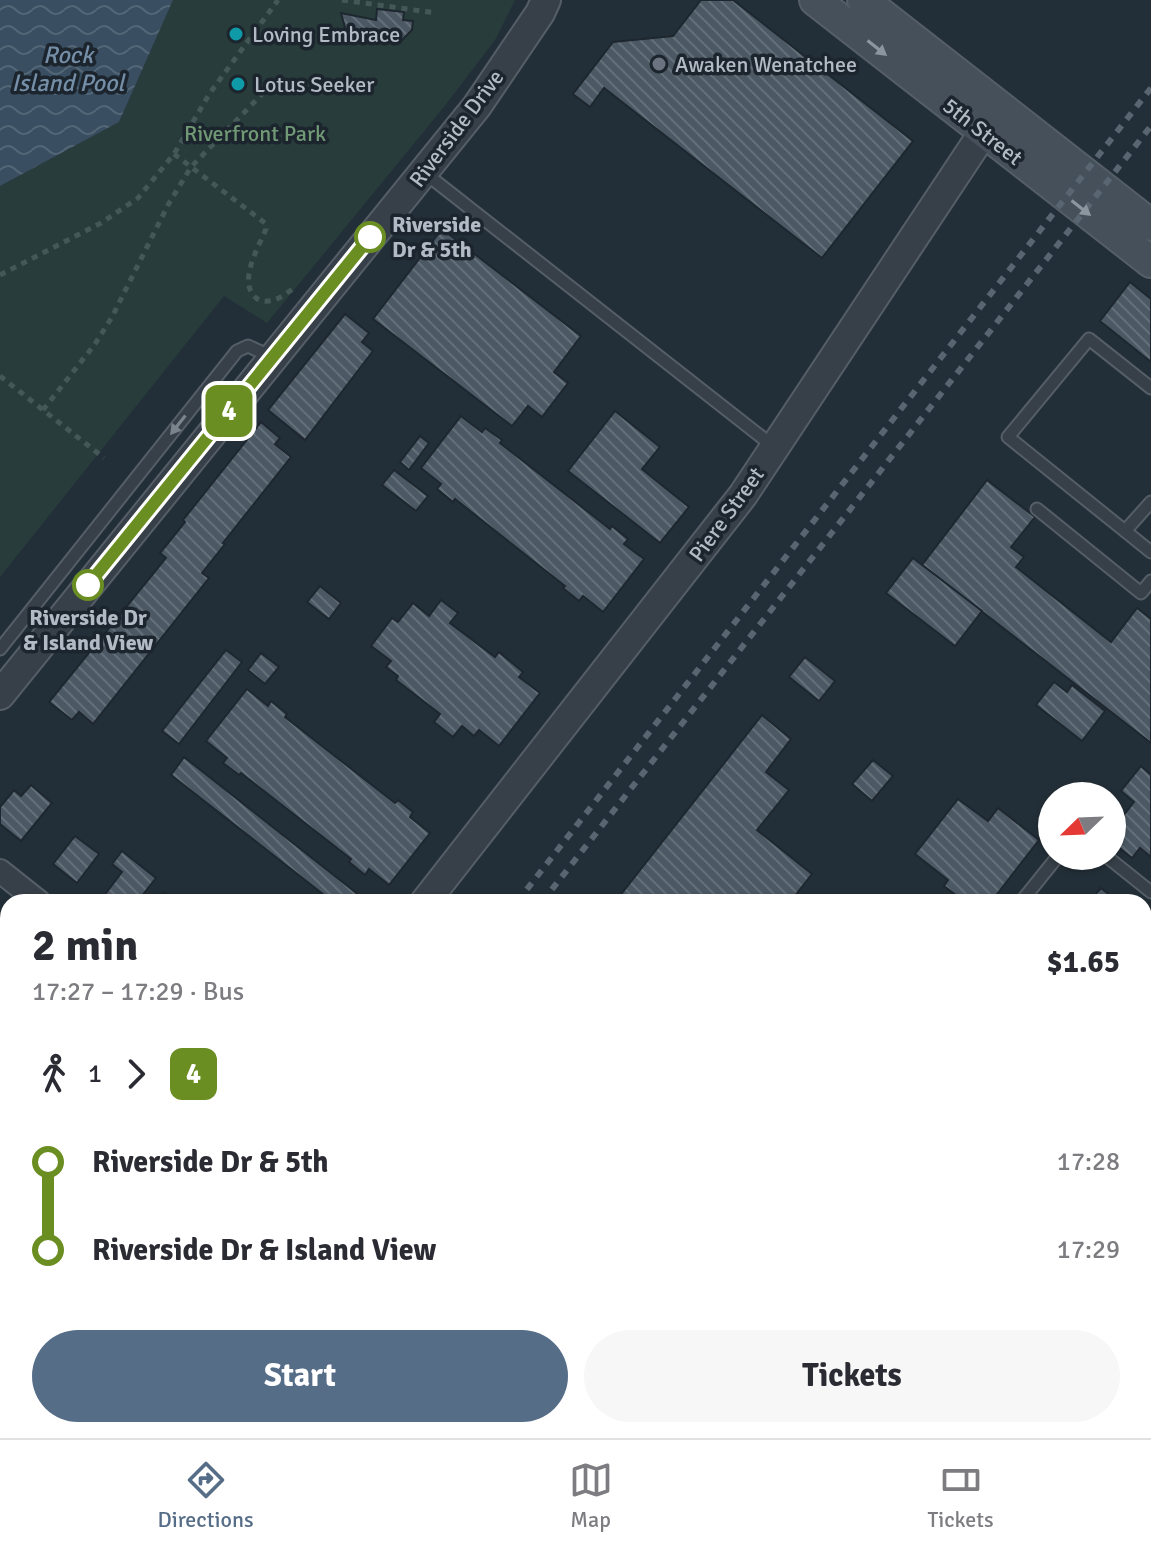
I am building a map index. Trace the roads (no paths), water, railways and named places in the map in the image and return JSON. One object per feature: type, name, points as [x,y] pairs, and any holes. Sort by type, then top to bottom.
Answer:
[{"type":"main road","name":"5th Street","points":[[815,0],[1151,225]]},
{"type":"main road","name":"5th Street","points":[[863,0],[1151,262]]},
{"type":"street","name":"Riverside Drive","points":[[517,45],[529,0]]},
{"type":"street","name":"Riverside Drive","points":[[1,691],[477,106],[546,0]]},
{"type":"street","name":"Piere Street","points":[[431,894],[743,495],[992,120]]},
{"type":"street","points":[[0,871],[29,894]]},
{"type":"lane","points":[[423,172],[774,447]]},
{"type":"lane","points":[[1151,388],[1089,339],[1008,437],[1151,552]]},
{"type":"lane","points":[[0,649],[237,351],[248,346],[273,357]]},
{"type":"lane","points":[[1125,531],[1151,502]]},
{"type":"lane","points":[[1037,509],[1141,593],[1151,581]]},
{"type":"lane","points":[[1027,894],[1047,870]]},
{"type":"lane","points":[[1124,870],[1151,892]]},
{"type":"water","name":"Rock Island Pool","points":[[0,0],[173,0],[119,122],[0,186]]},
{"type":"railway","points":[[523,894],[1151,88]]},
{"type":"railway","points":[[548,894],[1151,126]]},
{"type":"place","name":"Loving Embrace","points":[[236,34]]},
{"type":"place","name":"Awaken Wenatchee","points":[[659,64]]},
{"type":"place","name":"Lotus Seeker","points":[[238,84]]},
{"type":"place","name":"Riverside Dr & 5th","points":[[370,237]]},
{"type":"place","name":"Riverside Dr & Island View","points":[[88,585]]},
{"type":"park label","name":"Riverfront Park","points":[[255,133]]}]
